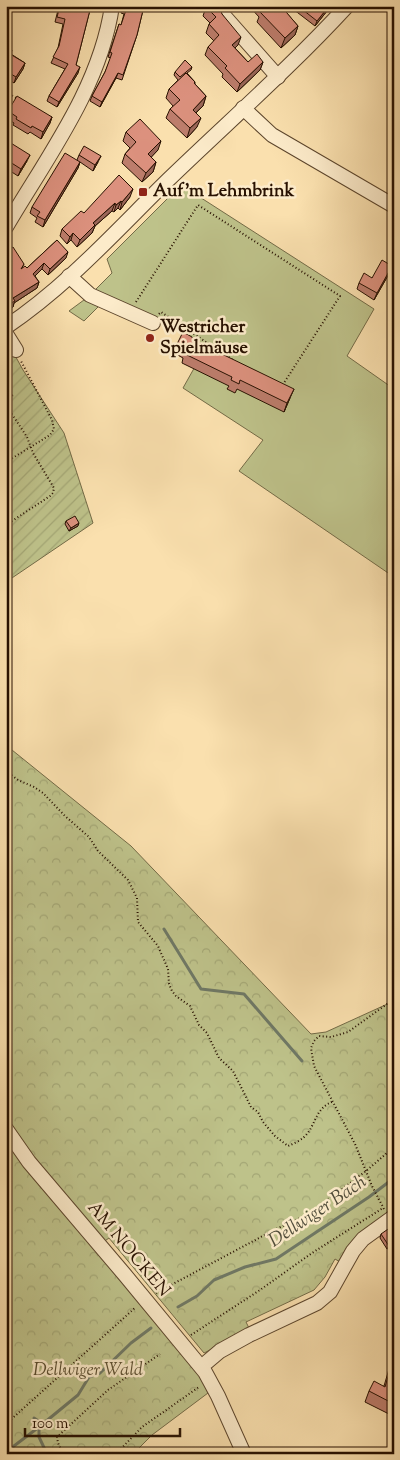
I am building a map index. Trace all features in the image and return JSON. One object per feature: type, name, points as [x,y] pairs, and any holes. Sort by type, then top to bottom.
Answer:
[{"type":"street","points":[[6,227],[66,127],[92,77],[105,38],[112,6]]},
{"type":"street","points":[[6,327],[45,299],[243,108],[278,77],[347,6]]},
{"type":"street","points":[[225,16],[278,77]]},
{"type":"street","points":[[243,108],[272,135],[394,206]]},
{"type":"street","points":[[69,276],[90,295],[153,323]]},
{"type":"street","points":[[6,334],[16,350]]},
{"type":"street","name":"AM NOCKEN","points":[[6,1130],[29,1162],[181,1342],[206,1367],[244,1454]]},
{"type":"street","points":[[206,1367],[220,1351],[317,1303],[330,1292],[353,1251],[363,1239],[392,1218],[394,1219]]},
{"type":"path","points":[[6,92],[19,100]]},
{"type":"path","points":[[130,312],[198,205],[340,296],[280,388]]},
{"type":"path","points":[[153,323],[161,312],[236,362]]},
{"type":"path","points":[[6,462],[50,435],[54,429],[54,425],[16,350]]},
{"type":"path","points":[[6,400],[13,395]]},
{"type":"path","points":[[6,405],[27,437],[33,454],[53,485],[53,493],[6,525]]},
{"type":"path","points":[[6,771],[18,780],[34,786],[43,793],[89,837],[98,851],[128,880],[137,898],[138,922],[158,946],[168,969],[169,984],[172,991],[190,1006],[199,1025],[207,1032],[219,1058],[233,1072],[251,1107],[258,1112],[263,1122],[275,1136],[288,1146],[303,1138],[324,1105],[334,1101]]},
{"type":"path","points":[[380,1203],[355,1144],[314,1066],[311,1048],[319,1036],[331,1037],[348,1032],[394,999]]},
{"type":"path","points":[[6,1424],[145,1299],[274,1230],[309,1214],[366,1171],[394,1147]]},
{"type":"path","points":[[181,1342],[260,1290],[312,1252],[383,1208]]},
{"type":"path","points":[[63,1454],[57,1437],[108,1390],[160,1354]]},
{"type":"path","points":[[116,1454],[142,1427],[204,1383],[206,1367]]},
{"type":"green space","points":[[181,185],[374,309],[347,356],[394,389],[394,577],[239,471],[263,440],[183,388],[206,347],[162,318],[155,329],[100,305],[84,321],[69,311],[88,297],[112,273],[107,259]]},
{"type":"green space","points":[[7,341],[23,370],[64,433],[93,523],[6,582]]},
{"type":"green space","name":"Dellwiger Wald","points":[[6,748],[12,750],[131,846],[311,1034],[326,1032],[394,1001],[394,1216],[342,1263],[335,1259],[325,1277],[314,1290],[246,1322],[250,1330],[204,1353],[109,1238],[95,1248],[201,1376],[208,1393],[152,1435],[133,1454],[6,1454]]},
{"type":"building","points":[[60,6],[91,6],[76,65],[80,67],[59,102],[49,96],[68,64],[53,57],[59,46],[65,19],[57,17]]},
{"type":"building","points":[[123,6],[144,6],[137,35],[123,75],[118,73],[102,102],[92,96],[105,72],[112,53],[110,52],[119,24],[121,25],[126,10],[122,9]]},
{"type":"building","points":[[207,6],[218,6],[220,8],[222,14],[241,37],[232,45],[248,62],[257,54],[263,62],[240,84],[225,68],[227,66],[208,47],[219,35],[209,24],[216,17]]},
{"type":"building","points":[[261,6],[281,6],[298,26],[285,38],[260,12],[264,9]]},
{"type":"building","points":[[298,6],[329,6],[317,21]]},
{"type":"building","points":[[6,46],[12,50],[10,54],[25,63],[16,77],[6,71]]},
{"type":"building","points":[[185,60],[192,67],[180,77],[175,72]]},
{"type":"building","points":[[186,73],[206,96],[193,110],[201,118],[190,128],[170,109],[180,100],[169,89]]},
{"type":"building","points":[[17,96],[52,117],[43,132],[32,126],[31,128],[16,119],[17,117],[8,111]]},
{"type":"building","points":[[140,119],[161,141],[148,154],[156,162],[146,173],[125,154],[136,142],[126,132]]},
{"type":"building","points":[[6,140],[30,155],[21,169],[10,162],[8,165],[6,164]]},
{"type":"building","points":[[84,146],[101,156],[95,165],[79,155]]},
{"type":"building","points":[[65,153],[80,162],[45,220],[37,216],[40,212],[32,207]]},
{"type":"building","points":[[119,175],[133,189],[122,202],[116,205],[115,203],[93,223],[95,225],[80,240],[73,233],[70,237],[62,229],[81,211],[84,213]]},
{"type":"building","points":[[57,240],[68,252],[50,269],[44,263],[33,274],[39,282],[13,298],[15,301],[6,306],[6,251],[13,247],[24,264],[21,269],[25,266],[27,268]]},
{"type":"building","points":[[382,260],[392,266],[377,293],[359,283],[364,273],[372,278]]},
{"type":"building","points":[[183,332],[192,337],[193,340],[294,389],[287,403],[240,380],[239,384],[231,380],[232,377],[185,354],[187,350],[177,344]]},
{"type":"building","points":[[75,516],[79,523],[71,528],[66,521]]},
{"type":"building","points":[[391,1227],[394,1231],[394,1242],[389,1246],[381,1234]]},
{"type":"building","points":[[394,1356],[394,1404],[369,1391],[374,1381],[385,1387]]},
{"type":"waterway","points":[[164,929],[201,989],[244,994],[302,1061]]},
{"type":"waterway","name":"Dellwiger Bach","points":[[178,1307],[197,1296],[214,1280],[245,1267],[276,1259],[369,1197],[394,1178]]},
{"type":"waterway","name":"Dellwiger Bach","points":[[6,1452],[78,1395],[89,1377],[100,1373],[131,1343],[151,1328]]},
{"type":"waterway","points":[[34,1418],[43,1424]]},
{"type":"waterway","points":[[39,1427],[39,1437],[47,1454]]},
{"type":"place","name":"Auf'm Lehmbrink","points":[[143,192]]},
{"type":"place","name":"Westricher Spielmäuse","points":[[150,338]]}]
